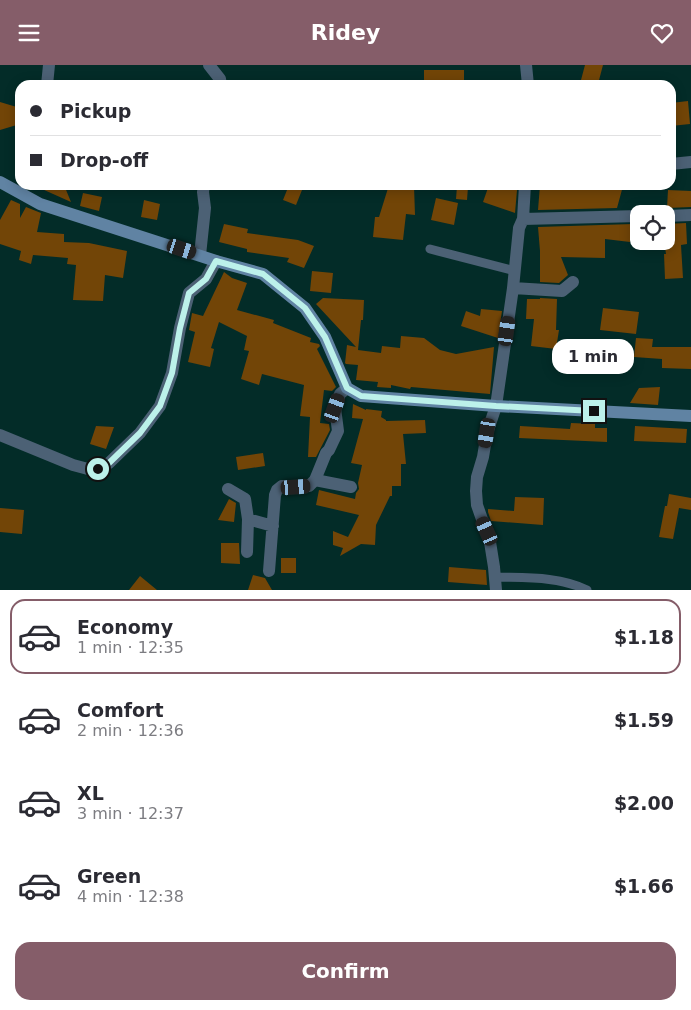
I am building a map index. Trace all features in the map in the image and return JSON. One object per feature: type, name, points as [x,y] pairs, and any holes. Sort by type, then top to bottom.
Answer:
[{"type":"street","points":[[47,80],[48,65]]},
{"type":"street","points":[[209,65],[220,80]]},
{"type":"street","points":[[526,65],[528,80]]},
{"type":"street","points":[[676,163],[691,161]]},
{"type":"street","points":[[0,182],[40,204],[216,261],[263,274],[305,308],[325,337],[347,388],[361,396],[496,406],[691,416]]},
{"type":"street","points":[[200,255],[205,208],[203,190]]},
{"type":"street","points":[[496,590],[490,542],[477,505],[477,477],[487,433],[496,406],[513,289],[519,228],[523,219],[525,190]]},
{"type":"street","points":[[675,216],[691,215]]},
{"type":"street","points":[[523,219],[630,217]]},
{"type":"street","points":[[0,435],[73,465],[88,469],[98,469],[109,463],[140,433],[160,406],[172,373],[180,328],[189,293],[206,279],[216,261]]},
{"type":"street","points":[[513,289],[562,291],[574,282]]},
{"type":"street","points":[[269,571],[277,490],[282,486],[310,486],[315,480],[326,453],[338,431],[335,408],[340,394],[347,388]]},
{"type":"street","points":[[315,480],[351,487]]},
{"type":"street","points":[[228,489],[245,499],[248,519],[246,553]]},
{"type":"street","points":[[248,519],[273,526]]},
{"type":"lane","points":[[430,249],[515,271]]},
{"type":"lane","points":[[495,577],[566,582],[587,590]]},
{"type":"building","points":[[585,65],[603,65],[599,80],[581,80]]},
{"type":"building","points":[[424,70],[464,70],[464,80],[424,80]]},
{"type":"building","points":[[688,101],[690,124],[676,125],[676,102]]},
{"type":"building","points":[[0,102],[15,106],[15,126],[0,130]]},
{"type":"building","points":[[44,190],[66,190],[71,202]]},
{"type":"building","points":[[287,190],[302,190],[296,205],[283,200]]},
{"type":"building","points":[[387,190],[414,190],[415,215],[406,214],[403,240],[373,237],[375,217],[379,217]]},
{"type":"building","points":[[457,190],[468,190],[467,200],[456,199]]},
{"type":"building","points":[[487,190],[517,190],[515,213],[483,202]]},
{"type":"building","points":[[540,190],[622,190],[617,208],[538,210]]},
{"type":"building","points":[[668,190],[691,191],[691,207],[675,208],[675,205],[667,205]]},
{"type":"building","points":[[83,193],[102,197],[99,211],[80,206]]},
{"type":"building","points":[[436,198],[458,203],[454,225],[431,220]]},
{"type":"building","points":[[11,200],[20,204],[20,218],[26,207],[41,213],[37,232],[64,234],[64,242],[89,243],[127,251],[123,278],[105,275],[103,301],[73,300],[76,265],[67,264],[68,258],[33,255],[31,264],[19,260],[21,251],[0,244],[0,220]]},
{"type":"building","points":[[144,200],[160,204],[157,220],[141,217]]},
{"type":"building","points":[[686,223],[687,244],[681,245],[683,278],[665,279],[664,254],[666,254],[665,250],[675,250],[675,224]]},
{"type":"building","points":[[224,224],[248,229],[247,233],[298,240],[314,246],[304,268],[287,262],[289,258],[247,252],[247,249],[219,242]]},
{"type":"building","points":[[630,224],[630,242],[605,239],[605,258],[561,257],[568,275],[559,283],[540,282],[538,227]]},
{"type":"building","points":[[312,271],[333,273],[331,293],[310,291]]},
{"type":"building","points":[[224,272],[232,278],[247,283],[237,310],[274,320],[273,323],[311,338],[310,342],[320,346],[317,349],[336,387],[332,391],[324,390],[320,423],[329,424],[330,430],[316,457],[308,457],[310,417],[300,416],[304,385],[262,374],[259,385],[241,379],[249,351],[244,350],[247,336],[219,322],[211,348],[214,349],[210,367],[188,362],[195,332],[189,330],[192,313],[203,316]]},
{"type":"building","points":[[323,298],[364,300],[358,350],[381,353],[382,346],[400,348],[401,336],[424,338],[440,350],[456,354],[494,347],[490,394],[411,387],[410,389],[391,385],[391,388],[377,387],[378,382],[356,380],[358,365],[345,363],[347,345],[356,347],[316,304]]},
{"type":"building","points":[[527,299],[557,299],[556,330],[559,330],[556,349],[531,346],[534,319],[526,319]]},
{"type":"building","points":[[603,308],[639,312],[636,334],[600,330]]},
{"type":"building","points":[[481,309],[502,311],[498,338],[461,326],[466,311],[480,316]]},
{"type":"building","points":[[636,338],[653,339],[652,347],[691,347],[691,369],[662,368],[662,359],[634,357]]},
{"type":"building","points":[[660,387],[658,405],[630,403],[639,388]]},
{"type":"building","points":[[353,404],[366,410],[382,411],[381,417],[386,421],[425,420],[426,433],[403,434],[406,464],[401,464],[401,486],[392,486],[392,496],[390,496],[376,525],[375,545],[361,544],[340,556],[343,548],[333,545],[333,531],[348,537],[359,515],[316,505],[319,490],[355,499],[359,489],[358,483],[362,465],[351,463],[363,419],[352,418]]},
{"type":"building","points":[[571,423],[595,424],[595,428],[607,428],[607,442],[519,438],[520,426],[570,429]]},
{"type":"building","points":[[96,426],[114,427],[106,449],[90,444]]},
{"type":"building","points":[[635,426],[687,429],[686,443],[634,441]]},
{"type":"building","points":[[263,453],[265,466],[238,470],[236,457]]},
{"type":"building","points":[[669,494],[691,498],[691,510],[679,508],[673,539],[659,537]]},
{"type":"building","points":[[515,497],[544,498],[543,525],[491,521],[488,509],[514,511]]},
{"type":"building","points":[[229,499],[236,503],[234,522],[218,520]]},
{"type":"building","points":[[0,508],[24,510],[22,534],[0,532]]},
{"type":"building","points":[[221,543],[239,543],[240,564],[221,563]]},
{"type":"building","points":[[281,558],[296,558],[296,573],[281,573]]},
{"type":"building","points":[[449,567],[486,570],[487,585],[448,582]]},
{"type":"building","points":[[253,575],[265,578],[272,590],[248,590]]},
{"type":"building","points":[[140,576],[157,590],[129,590]]},
{"type":"route","points":[[98,469],[109,463],[140,433],[160,406],[172,373],[180,328],[189,293],[206,279],[216,261],[263,274],[305,308],[325,337],[347,388],[361,396],[594,411]]}]
